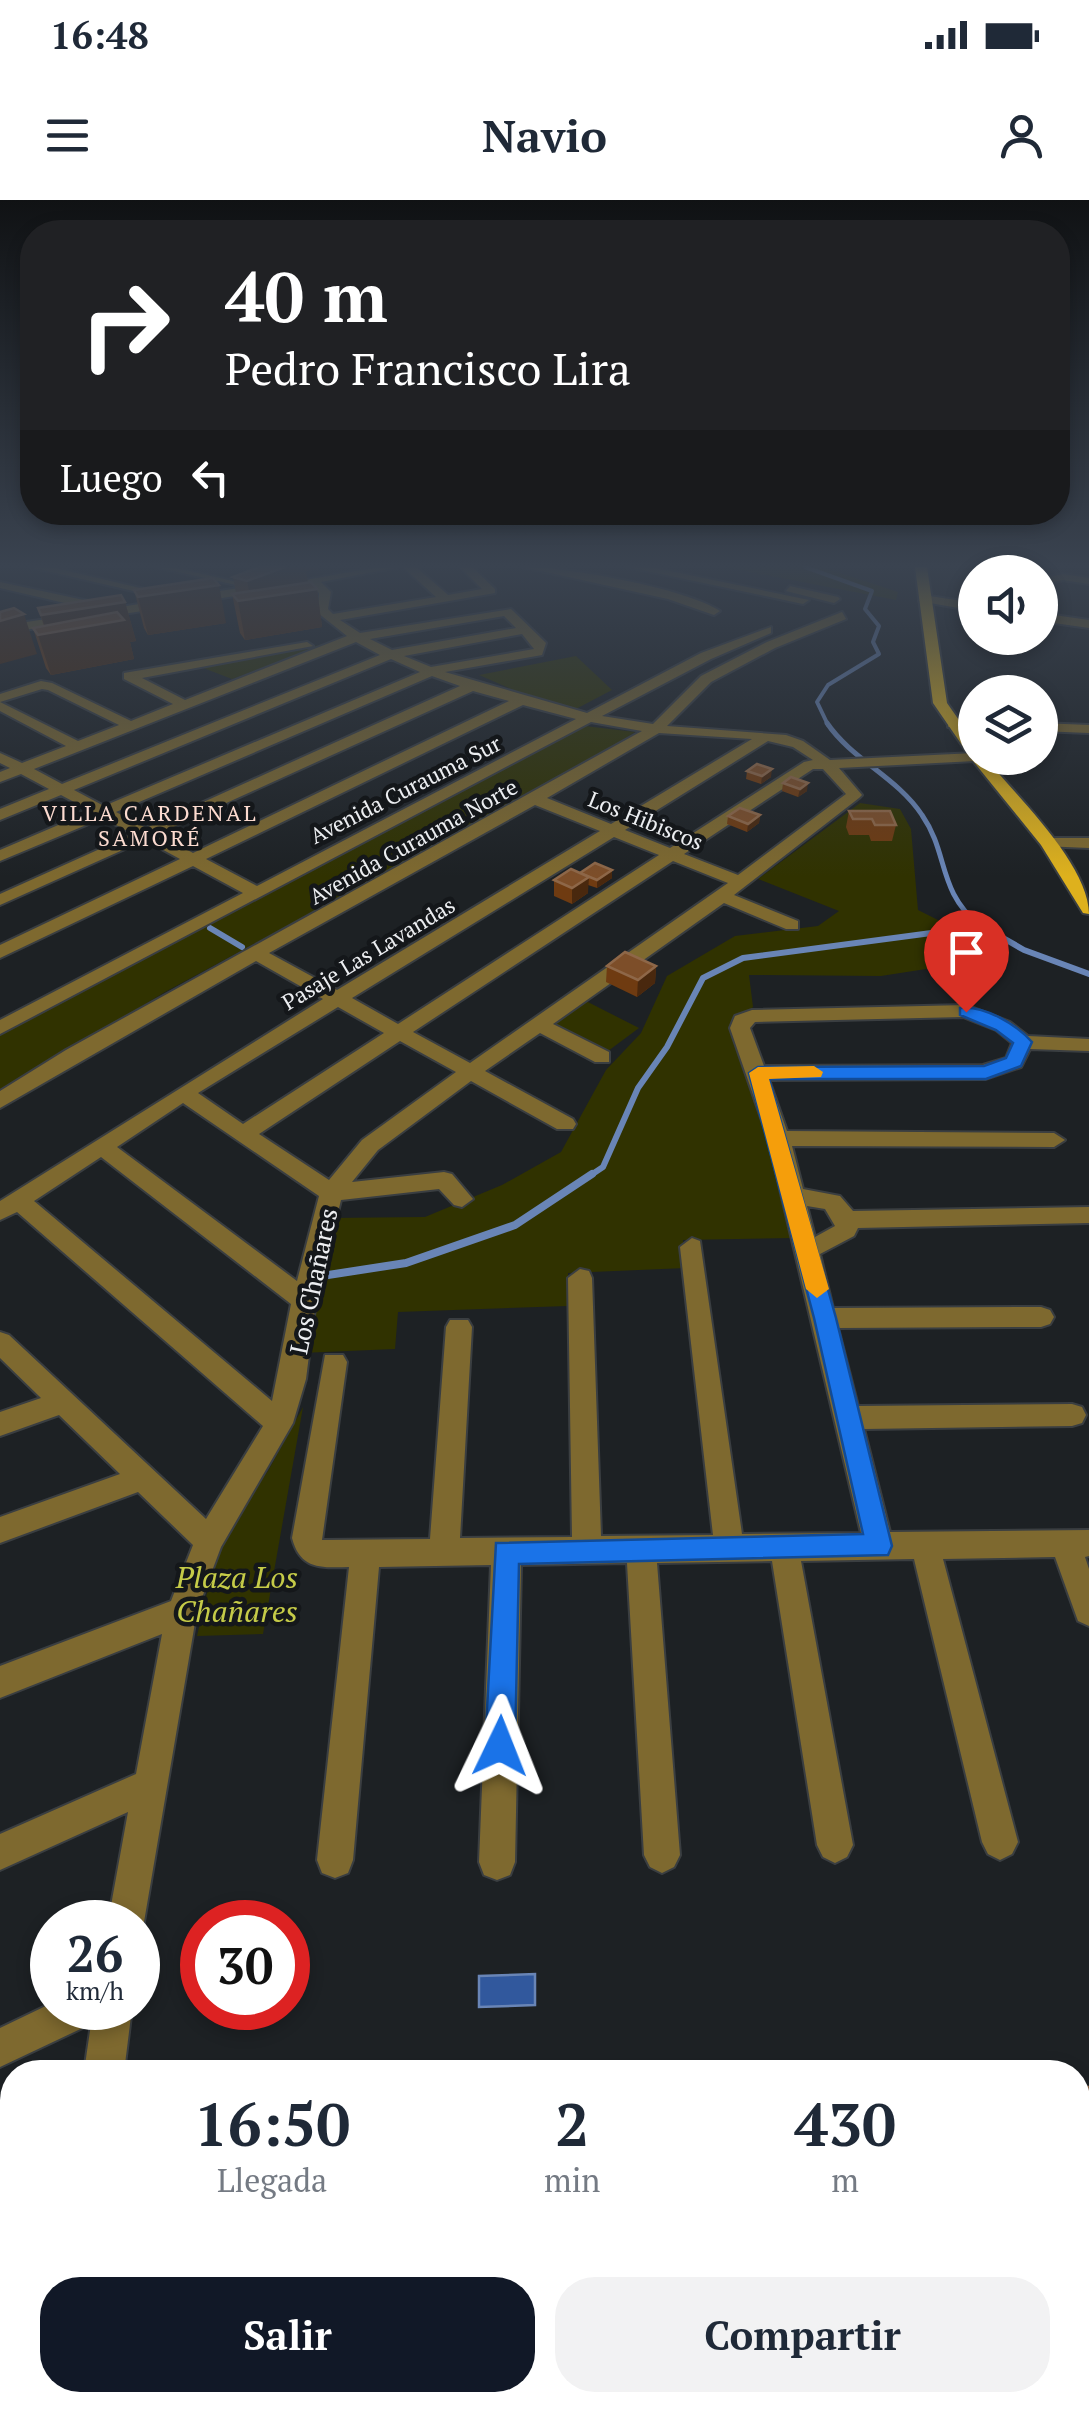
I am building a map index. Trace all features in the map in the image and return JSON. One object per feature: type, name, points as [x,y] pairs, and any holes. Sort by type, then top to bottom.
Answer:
[{"type":"main road","points":[[935,670],[940,703],[958,732]]},
{"type":"main road","points":[[992,775],[1048,843],[1089,909]]},
{"type":"street","points":[[161,670],[129,676],[185,705]]},
{"type":"street","points":[[202,670],[236,684]]},
{"type":"street","points":[[0,777],[272,670]]},
{"type":"street","points":[[0,815],[354,670]]},
{"type":"street","points":[[436,670],[521,702],[587,720],[800,744],[822,763]]},
{"type":"street","points":[[0,856],[436,670]]},
{"type":"street","name":"Avenida Curauma Sur","points":[[0,1028],[680,670]]},
{"type":"street","name":"Avenida Curauma Norte","points":[[0,1101],[255,953],[656,730],[706,679],[723,670]]},
{"type":"street","points":[[0,900],[474,685]]},
{"type":"street","points":[[0,698],[41,686],[131,726]]},
{"type":"street","points":[[0,952],[521,702]]},
{"type":"street","points":[[0,706],[78,747]]},
{"type":"street","points":[[952,724],[958,724]]},
{"type":"street","points":[[1058,727],[1089,728]]},
{"type":"street","name":"Pasaje Las Lavandas","points":[[8,1206],[183,1093],[763,738]]},
{"type":"street","points":[[243,1134],[675,856],[809,765],[958,757]]},
{"type":"street","points":[[0,758],[255,892]]},
{"type":"street","name":"Los Chañares","points":[[130,1900],[182,1611],[209,1541],[280,1423],[293,1380],[304,1300],[331,1192],[370,1145],[849,803],[854,795],[850,788],[822,763]]},
{"type":"street","name":"Los Hibiscos","points":[[535,799],[740,882]]},
{"type":"street","points":[[1048,843],[1089,843]]},
{"type":"street","points":[[722,896],[792,924]]},
{"type":"street","points":[[255,953],[564,1124]]},
{"type":"street","points":[[879,1546],[794,1196],[758,1073],[740,1028],[742,1020],[752,1016],[966,1012],[1002,1026],[1022,1042],[1089,1045]]},
{"type":"street","points":[[538,1024],[602,1057]]},
{"type":"street","points":[[758,1073],[986,1072],[1014,1062],[1022,1042]]},
{"type":"street","points":[[183,1093],[331,1192],[425,1179],[444,1180],[462,1199]]},
{"type":"street","points":[[778,1138],[1054,1140]]},
{"type":"street","points":[[102,1146],[304,1300]]},
{"type":"street","points":[[794,1196],[832,1202],[847,1220],[846,1230],[836,1238],[806,1247]]},
{"type":"street","points":[[8,1206],[280,1423]]},
{"type":"street","points":[[847,1220],[1089,1216]]},
{"type":"street","points":[[692,1247],[729,1548]]},
{"type":"street","points":[[580,1278],[587,1550]]},
{"type":"street","points":[[825,1318],[1041,1317]]},
{"type":"street","points":[[444,1552],[459,1327]]},
{"type":"street","points":[[0,1342],[209,1541]]},
{"type":"street","points":[[334,1362],[307,1538],[310,1548],[318,1554],[1077,1543],[1089,1611]]},
{"type":"street","points":[[0,1424],[63,1402]]},
{"type":"street","points":[[849,1418],[1072,1415]]},
{"type":"street","points":[[0,1530],[143,1478]]},
{"type":"street","points":[[925,1546],[1000,1842]]},
{"type":"street","points":[[784,1547],[835,1845]]},
{"type":"street","points":[[641,1549],[662,1854]]},
{"type":"street","points":[[496,1862],[506,1552]]},
{"type":"street","points":[[335,1860],[366,1553]]},
{"type":"street","points":[[0,1682],[182,1611]]},
{"type":"street","points":[[0,1852],[148,1786]]},
{"type":"street","points":[[0,2048],[37,2030]]},
{"type":"street","points":[[106,2060],[110,2030]]},
{"type":"green space","points":[[209,670],[256,670],[232,679]]},
{"type":"green space","points":[[504,670],[591,670],[612,690],[574,710],[536,700],[479,675]]},
{"type":"green space","points":[[585,726],[635,732],[575,770],[165,992],[0,1092],[0,1035]]},
{"type":"green space","points":[[860,803],[900,809],[911,829],[918,910],[968,935],[997,958],[881,976],[749,975],[753,1007],[739,1019],[793,1238],[683,1240],[686,1268],[568,1273],[568,1306],[398,1312],[395,1349],[301,1353],[330,1218],[425,1217],[502,1185],[561,1152],[606,1070],[641,1033],[667,976],[735,936],[818,926],[839,911],[758,879]]},
{"type":"green space","points":[[580,998],[639,1028],[604,1054],[544,1023]]},
{"type":"green space","name":"Plaza Los Chañares","points":[[303,1407],[263,1634],[197,1636],[221,1533],[268,1471]]},
{"type":"water","points":[[535,1974],[535,2005],[479,2007],[479,1976]]},
{"type":"building","points":[[757,764],[772,769],[762,776],[747,771]]},
{"type":"building","points":[[791,777],[808,783],[800,789],[783,783]]},
{"type":"building","points":[[740,808],[760,815],[748,824],[728,816]]},
{"type":"building","points":[[849,811],[890,811],[896,825],[853,819]]},
{"type":"building","points":[[595,863],[612,870],[597,880],[580,873]]},
{"type":"building","points":[[571,869],[589,877],[572,888],[554,880]]},
{"type":"building","points":[[625,952],[656,966],[638,980],[607,966]]},
{"type":"waterway","points":[[827,723],[817,702],[828,685],[852,670]]},
{"type":"waterway","points":[[827,723],[922,815],[956,899],[977,923]]},
{"type":"waterway","points":[[977,923],[982,926]]},
{"type":"waterway","points":[[588,1177],[603,1167],[638,1088],[667,1047],[703,978],[743,958],[982,926]]},
{"type":"waterway","points":[[982,926],[1024,950],[1089,974]]},
{"type":"waterway","points":[[210,928],[242,947]]},
{"type":"waterway","points":[[315,1277],[406,1263],[515,1225],[592,1174]]},
{"type":"slow traffic","points":[[814,1072],[758,1073],[817,1289]]},
{"type":"district","name":"VILLA CARDENAL SAMORÉ","points":[[150,824]]},
{"type":"route","points":[[500,1746],[506,1552],[879,1546],[825,1318],[758,1073],[986,1072],[1002,1070],[1014,1062],[1022,1042],[1002,1026],[966,1012]]}]
